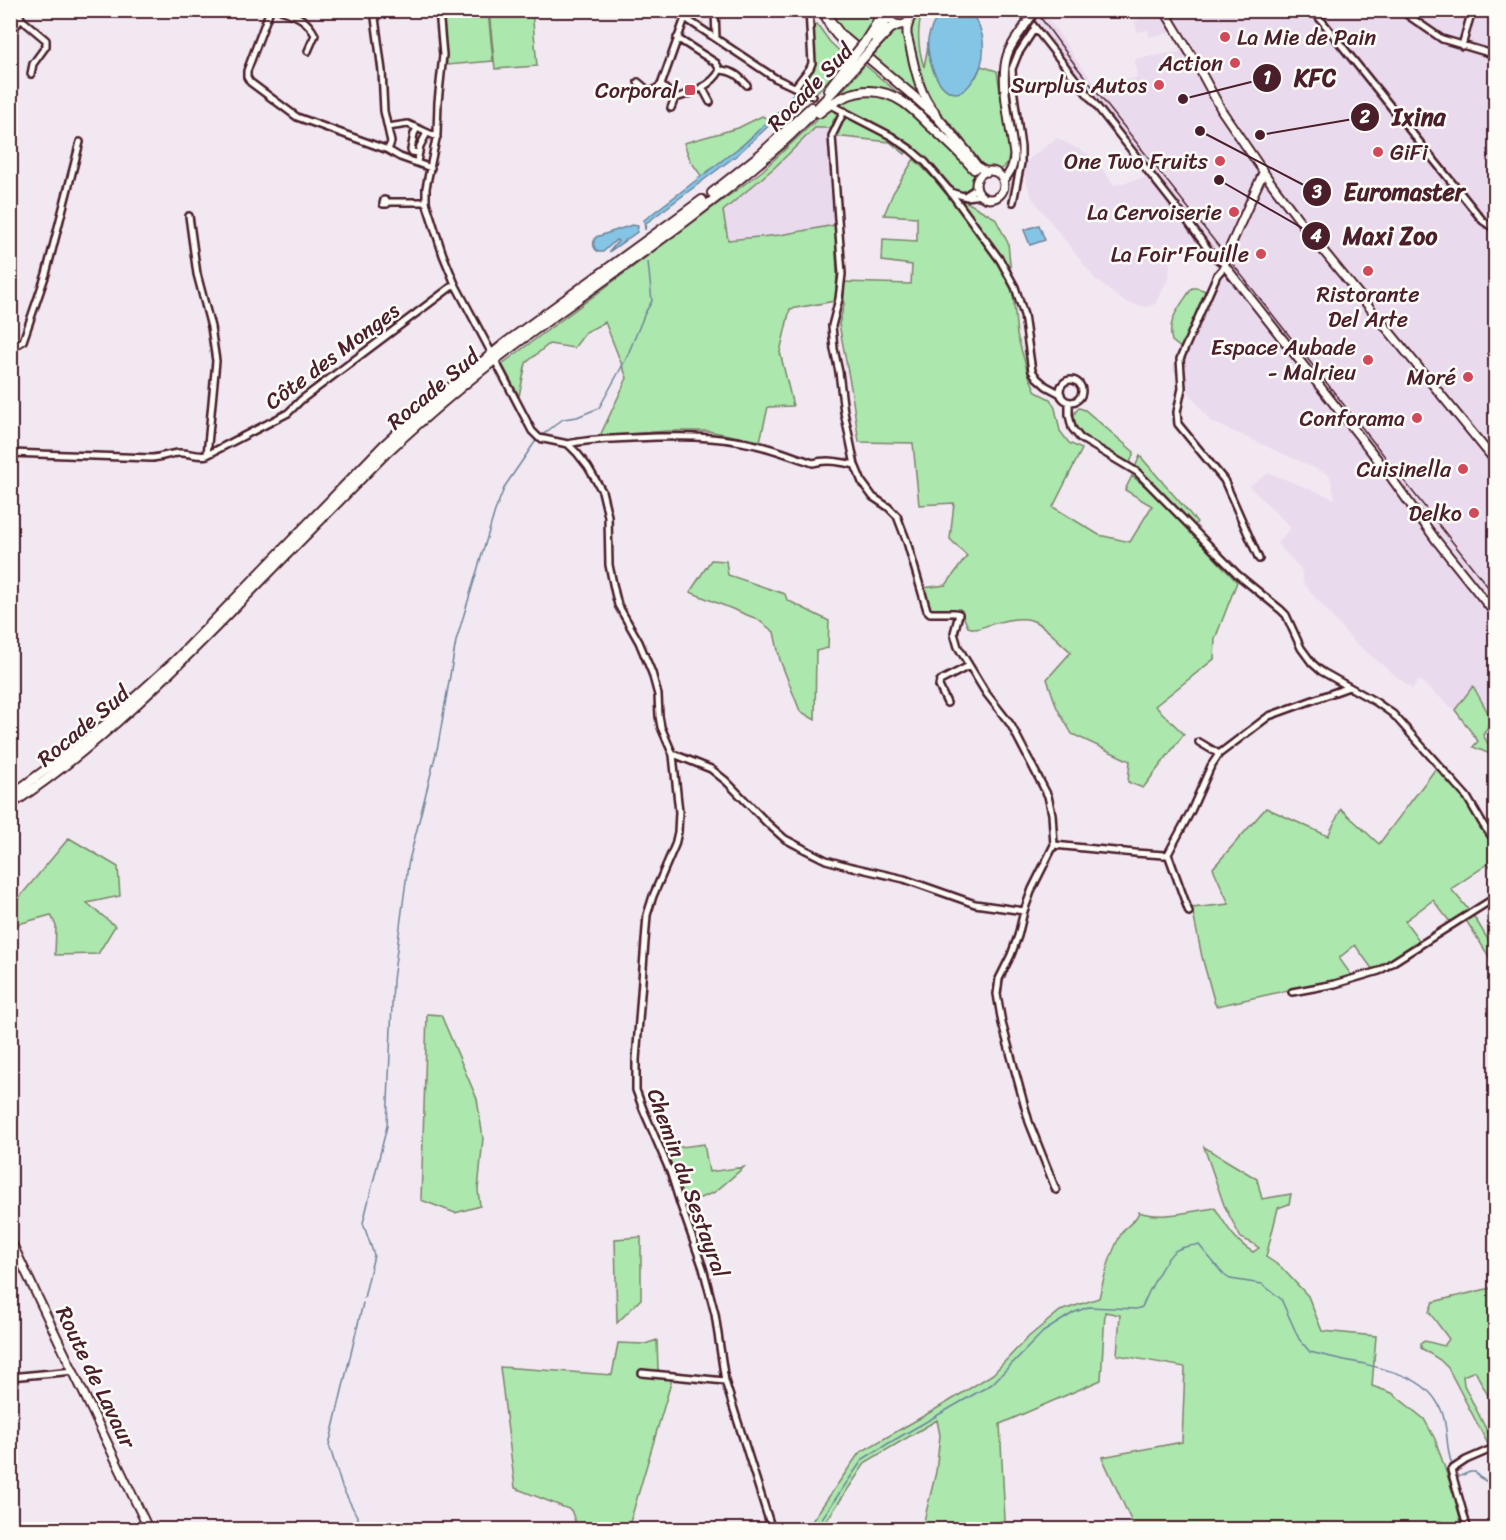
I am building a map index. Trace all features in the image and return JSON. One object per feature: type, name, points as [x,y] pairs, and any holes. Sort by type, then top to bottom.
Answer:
[{"type":"highway","points":[[826,10],[840,34],[937,117],[967,152]]},
{"type":"highway","points":[[869,45],[878,23],[880,10]]},
{"type":"highway","name":"Rocade Sud","points":[[12,795],[97,732],[176,661],[383,446],[420,412],[508,341],[715,192],[780,137],[828,90],[869,45],[882,29],[887,14]]},
{"type":"highway","name":"Rocade Sud","points":[[869,45],[898,25]]},
{"type":"highway","name":"Rocade Sud","points":[[10,806],[81,753],[132,711],[423,418],[512,347],[643,253],[740,179],[805,120],[852,64]]},
{"type":"highway","points":[[784,141],[837,99],[860,92],[881,92],[909,106],[974,169]]},
{"type":"main road","points":[[826,10],[826,20],[832,31],[935,120],[964,153],[979,177]]},
{"type":"main road","points":[[913,10],[907,29],[925,96],[978,167],[987,172],[994,172],[1001,178],[1003,189],[997,197],[989,199],[981,195],[977,188],[979,177],[987,172]]},
{"type":"main road","points":[[1001,178],[1009,174],[1014,164],[1004,81],[1007,54],[1036,10]]},
{"type":"main road","points":[[1164,10],[1222,111],[1263,173],[1312,237],[1496,462]]},
{"type":"main road","points":[[1169,10],[1233,120],[1277,185],[1496,454]]},
{"type":"main road","points":[[887,14],[894,24],[902,25],[909,22]]},
{"type":"main road","points":[[1263,173],[1224,265],[1382,465],[1436,540],[1496,615]]},
{"type":"main road","points":[[1255,190],[1269,180]]},
{"type":"main road","name":"Route de Lavaur","points":[[10,1239],[149,1530]]},
{"type":"street","points":[[15,10],[21,19],[44,37],[47,43],[33,64],[31,74]]},
{"type":"street","points":[[270,10],[247,71],[250,82],[297,117],[431,168]]},
{"type":"street","points":[[281,10],[308,22],[315,35],[308,51]]},
{"type":"street","points":[[374,10],[382,71],[384,111],[391,142],[388,150]]},
{"type":"street","points":[[439,10],[443,55],[437,137],[426,188],[426,202],[455,284],[490,350]]},
{"type":"street","points":[[673,10],[775,78],[813,96]]},
{"type":"street","points":[[716,10],[716,38]]},
{"type":"street","points":[[795,87],[812,63],[809,10]]},
{"type":"street","points":[[1021,10],[1213,256],[1224,265],[1217,275],[1180,359],[1182,388],[1177,412],[1178,424],[1224,480],[1259,559]]},
{"type":"street","points":[[1313,10],[1483,220],[1496,230]]},
{"type":"street","points":[[1400,10],[1436,36],[1496,56]]},
{"type":"street","points":[[1462,46],[1472,10]]},
{"type":"street","points":[[646,99],[661,85],[685,18]]},
{"type":"street","points":[[10,26],[15,27],[21,19]]},
{"type":"street","points":[[681,29],[687,24],[694,24]]},
{"type":"street","points":[[1013,202],[1018,185],[1022,147],[1012,69],[1017,54],[1035,28]]},
{"type":"street","points":[[677,38],[716,63],[720,70]]},
{"type":"street","points":[[720,70],[730,71],[747,85]]},
{"type":"street","points":[[675,98],[702,87],[717,77],[720,70]]},
{"type":"street","points":[[638,82],[651,93]]},
{"type":"street","points":[[661,85],[675,98]]},
{"type":"street","points":[[702,87],[710,102]]},
{"type":"street","points":[[671,108],[675,98]]},
{"type":"street","points":[[833,106],[891,136],[910,149],[931,168],[948,189],[1000,260],[1015,287],[1024,315],[1032,371],[1049,388],[1061,391]]},
{"type":"street","points":[[844,111],[832,136],[842,274],[832,326],[844,412],[855,465],[862,482],[873,497],[897,516],[927,610],[930,613],[959,614],[954,635],[958,647],[986,693],[1011,724],[1048,796],[1052,814],[1054,845],[1024,910],[1018,936],[999,979],[997,999],[1029,1122],[1056,1190]]},
{"type":"street","points":[[388,127],[406,124],[437,137]]},
{"type":"street","points":[[417,128],[411,150],[419,153]]},
{"type":"street","points":[[417,162],[420,146],[427,133]]},
{"type":"street","points":[[10,342],[18,344],[23,341],[36,305],[80,142]]},
{"type":"street","points":[[963,196],[977,188]]},
{"type":"street","points":[[948,189],[963,196],[981,195]]},
{"type":"street","points":[[388,201],[426,202]]},
{"type":"street","points":[[189,216],[197,274],[211,327],[216,361],[207,454]]},
{"type":"street","name":"Côte des Monges","points":[[10,453],[151,458],[179,453],[203,456],[288,413],[319,386],[455,284]]},
{"type":"street","points":[[497,364],[532,431],[538,438],[568,444],[612,439],[713,437],[758,445],[813,463],[834,461],[855,465]]},
{"type":"street","points":[[1070,380],[1080,385],[1082,393],[1080,398],[1070,402],[1063,398],[1061,391],[1064,383],[1070,380]]},
{"type":"street","points":[[1070,402],[1069,415],[1072,428],[1080,438],[1137,472],[1238,575],[1286,615],[1301,648],[1321,671],[1385,708],[1398,719],[1467,797],[1496,842]]},
{"type":"street","name":"Chemin du Sestayral","points":[[568,444],[588,467],[602,492],[608,516],[609,565],[618,605],[639,642],[652,673],[658,695],[661,727],[673,755],[680,824],[675,846],[652,896],[647,915],[636,1060],[636,1090],[671,1174],[703,1268],[715,1314],[725,1381],[772,1530]]},
{"type":"street","points":[[947,703],[940,681],[969,666]]},
{"type":"street","points":[[1189,912],[1168,854],[1219,754],[1269,716],[1350,687]]},
{"type":"street","points":[[1199,742],[1219,754]]},
{"type":"street","points":[[673,755],[711,769],[785,839],[826,860],[904,879],[975,904],[1024,910]]},
{"type":"street","points":[[1054,845],[1168,854]]},
{"type":"street","points":[[1292,992],[1379,971],[1496,897]]},
{"type":"street","points":[[10,1377],[74,1371]]},
{"type":"street","points":[[642,1374],[725,1381]]},
{"type":"street","points":[[1468,1530],[1451,1473],[1453,1468],[1466,1460],[1496,1447]]},
{"type":"shaded area","points":[[1026,11],[1061,11],[1045,15],[1079,64],[1097,85],[1137,78],[1135,59],[1178,52],[1183,48],[1174,32],[1149,37],[1148,30],[1137,32],[1135,21],[1139,20],[1138,11],[1495,11],[1495,755],[1483,735],[1473,686],[1455,710],[1419,680],[1412,689],[1352,640],[1304,584],[1301,569],[1277,543],[1291,528],[1249,486],[1269,473],[1335,499],[1330,475],[1210,421],[1172,369],[1217,264],[1211,260],[1175,253],[1170,255],[1169,277],[1155,304],[1147,307],[1125,302],[1096,280],[1032,198],[1021,165],[1057,138],[1092,156],[1114,185],[1156,175]]},
{"type":"shaded area","points":[[815,128],[830,128],[835,225],[780,235],[727,240],[723,211],[775,167]]},
{"type":"green space","points":[[832,10],[878,11],[859,46],[839,26]]},
{"type":"green space","points":[[442,11],[488,11],[493,61],[447,65]]},
{"type":"green space","points":[[489,11],[532,11],[537,66],[495,69]]},
{"type":"green space","points":[[917,11],[923,11],[919,25],[919,39],[924,67],[928,46],[934,72],[940,82],[950,91],[976,77],[981,66],[997,71],[1000,92],[1004,97],[1010,138],[1008,160],[1004,167],[997,170],[983,166],[928,97],[909,34]]},
{"type":"green space","points":[[817,24],[830,42],[848,59],[816,93],[806,89],[802,83],[814,66],[812,26]]},
{"type":"green space","points":[[904,28],[922,96],[920,97],[872,57],[893,31]]},
{"type":"green space","points":[[865,65],[938,128],[906,102],[855,90],[843,93],[842,91]]},
{"type":"green space","points":[[882,96],[895,101],[926,126],[972,171],[975,180],[971,188],[961,193],[956,191],[913,147],[836,103],[846,97]]},
{"type":"green space","points":[[829,108],[835,112],[837,117],[830,128],[815,128],[775,167],[723,211],[728,240],[780,235],[835,225],[837,275],[835,301],[790,309],[780,352],[793,406],[768,407],[760,441],[708,431],[667,431],[600,436],[627,378],[605,322],[586,332],[574,348],[549,344],[526,363],[519,396],[502,364],[762,171]]},
{"type":"green space","points":[[762,116],[770,120],[702,177],[690,160],[684,143],[738,128]]},
{"type":"green space","points":[[846,117],[879,132],[907,150],[905,154],[890,142],[834,136]]},
{"type":"green space","points":[[914,159],[945,193],[995,218],[1008,243],[1017,335],[1028,373],[1036,392],[1050,399],[1055,408],[1060,431],[1069,443],[1082,449],[1053,507],[1099,535],[1130,542],[1152,506],[1125,490],[1132,476],[1157,496],[1237,582],[1215,639],[1214,659],[1155,706],[1184,734],[1143,788],[1128,782],[1130,761],[1072,734],[1057,708],[1047,679],[1071,652],[1046,630],[1036,622],[1025,619],[1003,621],[976,629],[968,627],[960,609],[930,611],[923,588],[946,585],[967,556],[950,539],[954,503],[919,505],[913,443],[859,442],[839,324],[844,305],[844,282],[911,284],[912,265],[882,261],[883,239],[917,241],[917,217],[884,215],[893,193]]},
{"type":"green space","points":[[1192,288],[1206,291],[1181,348],[1172,341],[1171,326],[1176,313]]},
{"type":"green space","points":[[1079,408],[1085,410],[1134,452],[1130,463],[1101,448],[1081,433],[1075,424],[1074,416]]},
{"type":"green space","points":[[1140,456],[1197,522],[1194,526],[1135,467]]},
{"type":"green space","points":[[711,560],[726,561],[728,575],[785,594],[787,600],[829,621],[828,648],[816,651],[815,720],[800,711],[780,660],[774,632],[757,619],[690,592]]},
{"type":"green space","points":[[1473,686],[1492,720],[1483,735],[1495,756],[1473,747],[1478,741],[1455,710]]},
{"type":"green space","points":[[1437,767],[1460,791],[1495,846],[1495,872],[1488,864],[1451,889],[1473,915],[1495,951],[1495,966],[1462,914],[1450,922],[1433,900],[1405,921],[1419,940],[1373,970],[1355,945],[1339,958],[1352,976],[1217,1006],[1202,957],[1192,908],[1229,904],[1213,868],[1266,808],[1328,836],[1341,809],[1379,844]]},
{"type":"green space","points":[[69,838],[118,867],[120,896],[87,903],[115,926],[98,954],[55,955],[56,926],[51,915],[11,926],[12,906]]},
{"type":"green space","points":[[427,1014],[441,1015],[477,1099],[483,1138],[478,1190],[480,1206],[455,1213],[421,1200]]},
{"type":"green space","points":[[704,1144],[709,1172],[744,1167],[715,1192],[700,1198],[682,1201],[665,1149]]},
{"type":"green space","points":[[1204,1147],[1257,1179],[1262,1199],[1291,1194],[1289,1204],[1278,1208],[1266,1257],[1281,1267],[1308,1296],[1322,1331],[1376,1336],[1372,1386],[1392,1393],[1424,1419],[1435,1439],[1463,1522],[1452,1528],[1440,1521],[1430,1523],[1427,1530],[1135,1529],[1102,1457],[1182,1442],[1185,1367],[1117,1355],[1120,1315],[1105,1312],[1101,1380],[1000,1424],[1005,1520],[975,1529],[922,1529],[936,1472],[940,1435],[937,1420],[866,1462],[821,1529],[806,1530],[859,1453],[993,1374],[1026,1339],[1060,1311],[1099,1298],[1117,1242],[1139,1212],[1167,1215],[1215,1208],[1231,1233],[1241,1243],[1253,1252],[1259,1248],[1241,1238],[1224,1205]]},
{"type":"green space","points":[[641,1237],[641,1299],[617,1323],[615,1239]]},
{"type":"green space","points":[[1495,1287],[1495,1409],[1475,1371],[1463,1376],[1464,1385],[1488,1433],[1495,1439],[1495,1443],[1489,1446],[1448,1368],[1421,1348],[1421,1343],[1425,1341],[1444,1346],[1449,1339],[1429,1312],[1433,1302]]},
{"type":"green space","points":[[657,1340],[658,1370],[673,1376],[628,1529],[578,1529],[571,1510],[515,1488],[500,1367],[612,1375],[618,1343],[645,1344]]},
{"type":"water","points":[[943,11],[968,11],[975,18],[982,36],[981,66],[965,90],[958,93],[949,91],[938,80],[929,54],[929,35]]},
{"type":"water","points":[[794,93],[801,96],[799,102],[775,120],[737,155],[646,223],[645,230],[644,220],[745,143],[788,103]]},
{"type":"water","points":[[632,225],[638,226],[637,232],[609,252],[618,241],[616,240],[603,252],[595,249],[596,237]]},
{"type":"water","points":[[1039,225],[1045,240],[1030,245],[1024,230]]},
{"type":"waterway","points":[[541,436],[563,419],[577,417],[599,408],[626,359],[652,301],[648,262]]},
{"type":"waterway","points":[[364,1298],[374,1255],[363,1223],[387,1126],[393,980],[408,865],[438,745],[456,641],[495,511],[505,486],[537,439]]},
{"type":"waterway","points":[[814,1530],[863,1459],[992,1384],[1043,1332],[1073,1313],[1088,1307],[1136,1309],[1142,1307],[1166,1261],[1175,1251],[1193,1245],[1199,1245],[1230,1279],[1262,1284],[1281,1299],[1299,1339],[1310,1352],[1398,1373],[1430,1392],[1443,1415],[1452,1465]]},
{"type":"waterway","points":[[363,1303],[329,1445],[342,1487],[364,1530]]},
{"type":"waterway","points":[[1454,1470],[1471,1530]]},
{"type":"waterway","points":[[1458,1477],[1475,1472],[1496,1487]]},
{"type":"railway","points":[[1035,10],[1076,66],[1496,597]]},
{"type":"place","name":"La Mie de Pain","points":[[1225,37]]},
{"type":"place","name":"Action","points":[[1235,63]]},
{"type":"place","name":"Surplus Autos","points":[[1159,85]]},
{"type":"place","name":"Corporal","points":[[690,90]]},
{"type":"place","name":"KFC","points":[[1183,99]]},
{"type":"place","name":"Euromaster","points":[[1200,131]]},
{"type":"place","name":"Ixina","points":[[1260,135]]},
{"type":"place","name":"GiFi","points":[[1378,152]]},
{"type":"place","name":"One Two Fruits","points":[[1220,161]]},
{"type":"place","name":"Maxi Zoo","points":[[1219,180]]},
{"type":"place","name":"La Cervoiserie","points":[[1234,212]]},
{"type":"place","name":"La Foir'Fouille","points":[[1261,254]]},
{"type":"place","name":"Ristorante Del Arte","points":[[1368,271]]},
{"type":"place","name":"Espace Aubade - Malrieu","points":[[1368,360]]},
{"type":"place","name":"Moré","points":[[1468,377]]},
{"type":"place","name":"Conforama","points":[[1417,418]]},
{"type":"place","name":"Cuisinella","points":[[1463,469]]},
{"type":"place","name":"Delko","points":[[1474,513]]}]
